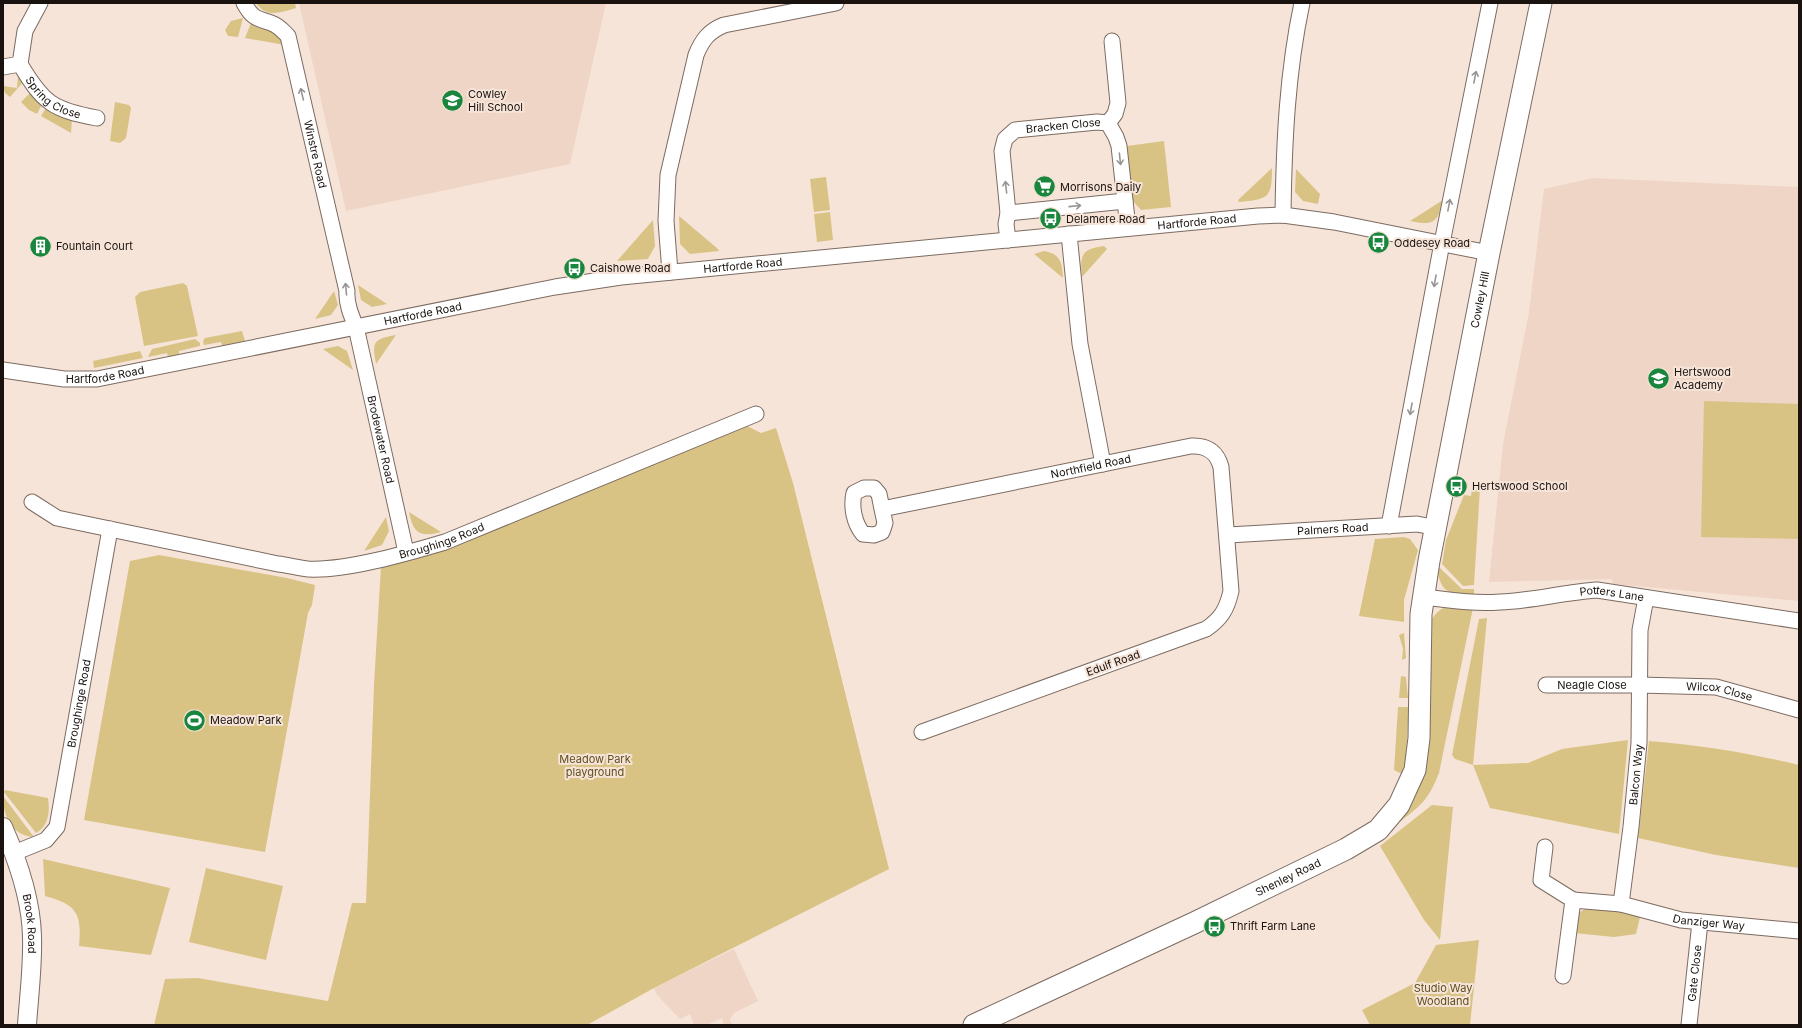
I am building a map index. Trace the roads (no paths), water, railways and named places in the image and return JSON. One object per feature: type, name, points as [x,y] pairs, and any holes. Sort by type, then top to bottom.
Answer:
[{"type":"main road","name":"Cowley Hill","points":[[1424,597],[1429,561],[1437,528],[1489,254],[1541,3]]},
{"type":"main road","name":"Shenley Road","points":[[974,1025],[1194,923],[1346,849],[1378,830],[1400,805],[1415,770],[1419,738],[1420,614],[1424,597]]},
{"type":"street","name":"Spring Close","points":[[40,3],[25,31],[20,64],[31,84],[45,100],[69,113],[97,118]]},
{"type":"street","name":"Winstre Road","points":[[244,3],[258,20],[271,23],[280,28],[288,36],[347,290],[346,298],[350,314],[356,327]]},
{"type":"street","points":[[670,272],[666,221],[668,175],[696,55],[701,43],[708,34],[724,25],[836,3]]},
{"type":"street","points":[[1283,215],[1285,126],[1290,73],[1302,3]]},
{"type":"street","points":[[1389,526],[1442,243],[1490,3]]},
{"type":"street","name":"Bracken Close","points":[[1108,123],[1115,114],[1118,103],[1112,41]]},
{"type":"street","name":"Spring Close","points":[[3,67],[20,64]]},
{"type":"street","name":"Bracken Close","points":[[1008,240],[1006,224],[1008,213],[1002,151],[1005,139],[1009,134],[1015,130],[1098,122],[1108,123]]},
{"type":"street","name":"Bracken Close","points":[[1108,123],[1119,146],[1128,228]]},
{"type":"street","points":[[1008,213],[1125,201]]},
{"type":"street","name":"Hartforde Road","points":[[3,370],[64,379],[97,380],[555,287],[621,277],[1128,228],[1283,215],[1442,243],[1489,254]]},
{"type":"street","points":[[1069,234],[1080,344],[1103,464]]},
{"type":"street","name":"Brodewater Road","points":[[356,327],[406,552]]},
{"type":"street","name":"Broughinge Road","points":[[32,502],[57,518],[309,569],[350,565],[445,542],[756,414]]},
{"type":"street","name":"Northfield Road","points":[[882,509],[1191,446],[1200,446],[1207,448],[1219,458],[1228,535]]},
{"type":"street","name":"Palmers Road","points":[[1228,535],[1417,524],[1437,528]]},
{"type":"street","name":"Broughinge Road","points":[[14,853],[46,840],[57,827],[110,529]]},
{"type":"street","name":"Edulf Road","points":[[922,732],[1206,630],[1223,616],[1231,592],[1228,535]]},
{"type":"street","name":"Potters Lane","points":[[1424,597],[1477,603],[1501,602],[1570,592],[1597,590],[1799,621]]},
{"type":"street","name":"Balcon Way","points":[[1621,904],[1631,827],[1639,743],[1640,630],[1646,598]]},
{"type":"street","name":"Neagle Close","points":[[1546,685],[1639,685]]},
{"type":"street","name":"Wilcox Close","points":[[1639,685],[1716,687],[1799,710]]},
{"type":"street","name":"Brook Road","points":[[3,827],[14,853],[28,901],[32,935],[32,968],[27,1025]]},
{"type":"street","points":[[1545,847],[1541,880],[1573,900],[1621,904]]},
{"type":"street","points":[[1563,976],[1573,900]]},
{"type":"street","name":"Danziger Way","points":[[1621,904],[1662,916],[1700,922],[1799,932]]},
{"type":"street","name":"Gate Close","points":[[1689,1025],[1700,922]]},
{"type":"place","name":"Cowley Hill School","points":[[452,100]]},
{"type":"place","name":"Morrisons Daily","points":[[1044,187]]},
{"type":"place","name":"Delamere Road","points":[[1051,219]]},
{"type":"place","name":"Oddesey Road","points":[[1378,243]]},
{"type":"place","name":"Fountain Court","points":[[41,246]]},
{"type":"place","name":"Caishowe Road","points":[[575,268]]},
{"type":"place","name":"Hertswood Academy","points":[[1658,378]]},
{"type":"place","name":"Hertswood School","points":[[1457,486]]},
{"type":"place","name":"Meadow Park","points":[[195,720]]},
{"type":"place","name":"Thrift Farm Lane","points":[[1215,926]]},
{"type":"park label","name":"Meadow Park playground","points":[[595,765]]},
{"type":"park label","name":"Studio Way Woodland","points":[[1443,994]]}]
